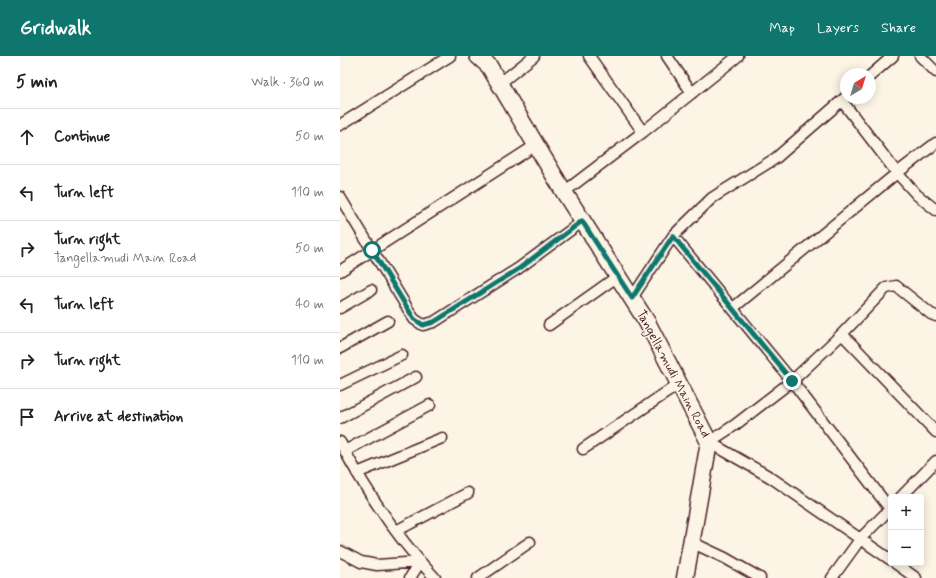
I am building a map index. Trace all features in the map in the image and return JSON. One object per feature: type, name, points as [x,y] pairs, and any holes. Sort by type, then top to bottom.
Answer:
[{"type":"main road","name":"Tangellamudi Main Road","points":[[483,61],[499,84],[582,221],[647,322],[709,442],[685,578]]},
{"type":"street","points":[[340,125],[450,56]]},
{"type":"street","points":[[499,84],[534,56]]},
{"type":"street","points":[[589,56],[643,132]]},
{"type":"street","points":[[667,56],[692,93]]},
{"type":"street","points":[[564,192],[643,132],[738,56]]},
{"type":"street","points":[[876,71],[893,56]]},
{"type":"street","points":[[920,56],[936,72]]},
{"type":"street","points":[[632,298],[673,236],[712,198],[776,158],[840,102]]},
{"type":"street","points":[[848,104],[896,173],[917,195],[936,210]]},
{"type":"street","points":[[733,308],[896,173],[936,143]]},
{"type":"street","points":[[340,271],[536,145]]},
{"type":"street","points":[[340,197],[414,319],[423,325],[434,322],[520,268],[582,221]]},
{"type":"street","points":[[673,236],[792,381],[888,505]]},
{"type":"street","points":[[550,325],[618,276]]},
{"type":"street","points":[[888,558],[862,538],[770,477],[709,442],[735,425],[792,381],[842,334],[886,288],[896,286],[931,314],[936,316]]},
{"type":"street","points":[[340,308],[371,290]]},
{"type":"street","points":[[340,348],[388,320]]},
{"type":"street","points":[[842,334],[936,432]]},
{"type":"street","points":[[340,386],[402,355]]},
{"type":"street","points":[[340,418],[416,377]]},
{"type":"street","points":[[583,450],[679,384]]},
{"type":"street","points":[[430,405],[342,446],[357,473],[396,531],[420,562],[435,578]]},
{"type":"street","points":[[357,473],[442,438]]},
{"type":"street","points":[[904,494],[936,461]]},
{"type":"street","points":[[396,531],[468,493]]},
{"type":"street","points":[[832,578],[862,538],[888,510]]},
{"type":"street","points":[[478,578],[530,542]]},
{"type":"street","points":[[692,542],[725,558],[760,578]]},
{"type":"street","points":[[340,551],[361,562],[371,564],[420,562]]},
{"type":"street","points":[[410,578],[420,562]]},
{"type":"street","points":[[900,566],[916,578]]},
{"type":"route","points":[[372,250],[414,319],[423,325],[434,322],[520,268],[582,221],[632,298],[673,236],[792,381]]}]
